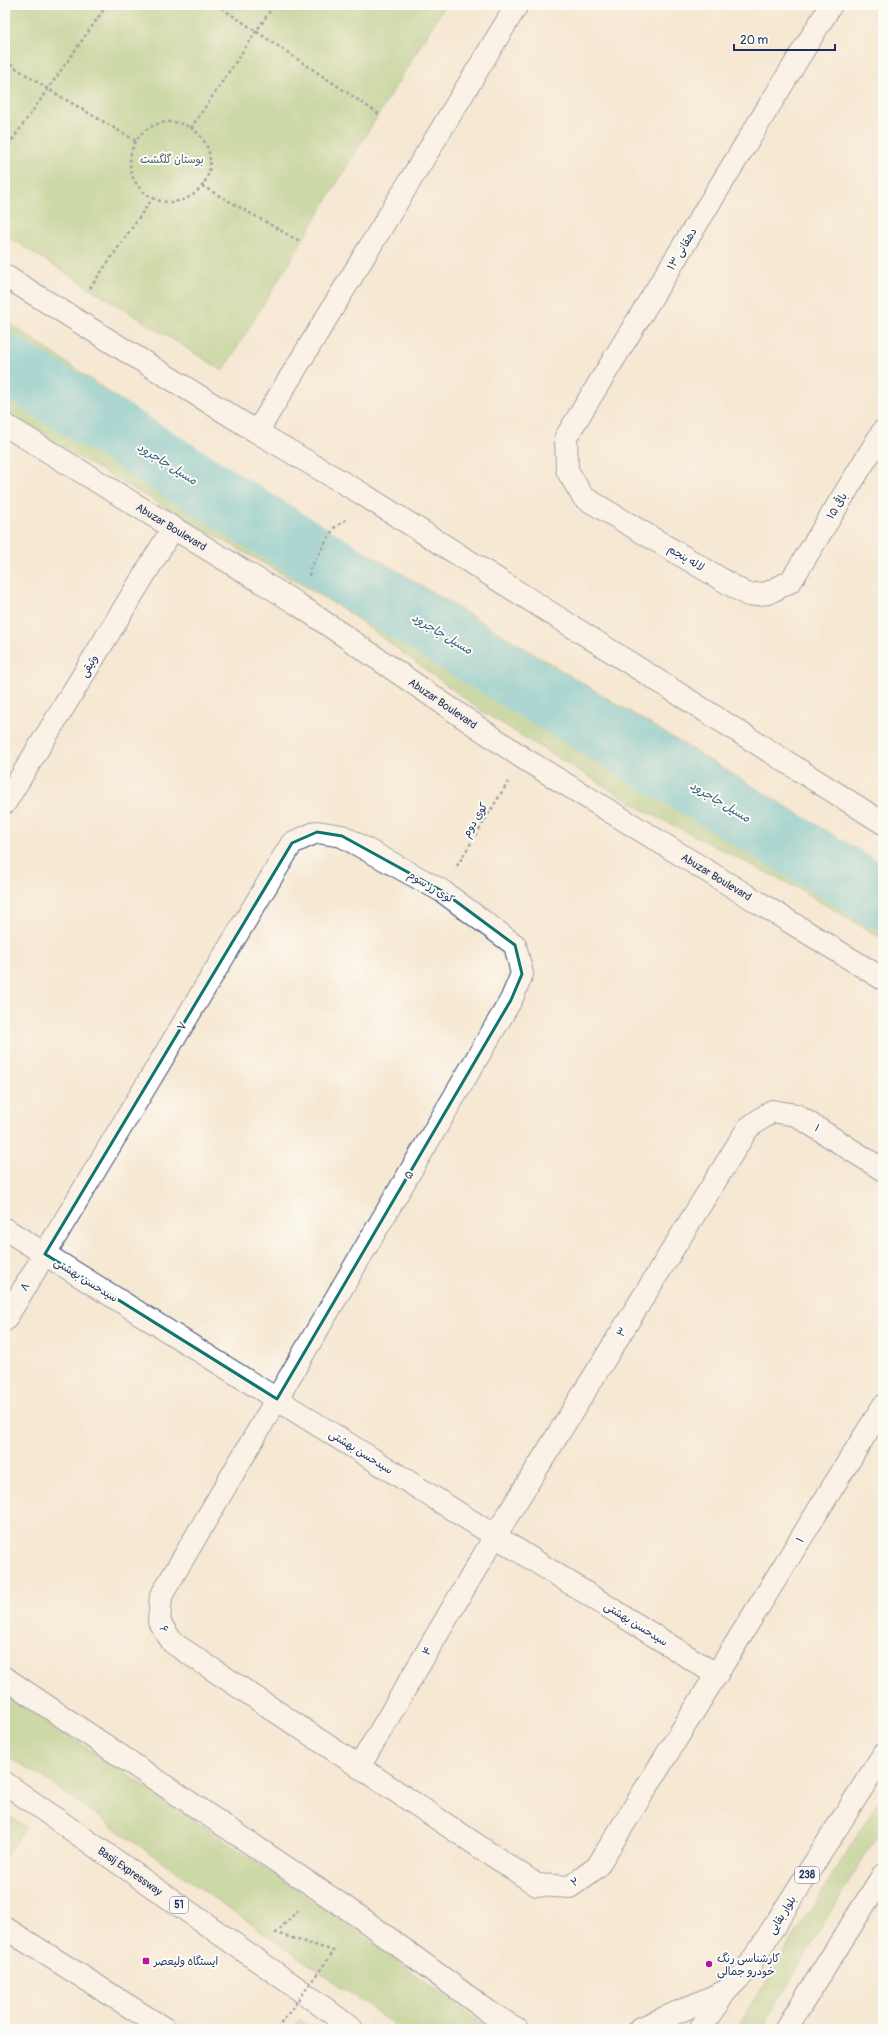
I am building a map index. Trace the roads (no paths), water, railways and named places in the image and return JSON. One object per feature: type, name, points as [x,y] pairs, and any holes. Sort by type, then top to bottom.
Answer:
[{"type":"main road","points":[[257,432],[517,5]]},
{"type":"main road","name":"دهقانی ۱۳","points":[[583,497],[566,470],[566,437],[831,5]]},
{"type":"main road","points":[[5,276],[257,432],[364,495],[883,823]]},
{"type":"main road","name":"Abuzar Boulevard","points":[[5,425],[296,603],[522,758],[883,979]]},
{"type":"main road","name":"باقی ۱۵","points":[[791,581],[883,431]]},
{"type":"main road","name":"لاله پنجم","points":[[583,497],[748,595],[768,594],[791,581]]},
{"type":"main road","name":"وثیقی","points":[[5,803],[173,528]]},
{"type":"main road","name":"۷","points":[[45,1254],[292,843],[318,832],[342,836]]},
{"type":"main road","name":"کوی رز سوم","points":[[342,836],[442,891],[515,945]]},
{"type":"main road","name":"۵","points":[[277,1399],[511,1000],[522,974],[515,945]]},
{"type":"main road","name":"۱","points":[[748,1128],[772,1111],[796,1115],[883,1170]]},
{"type":"main road","name":"۳","points":[[495,1536],[748,1128]]},
{"type":"main road","name":"سیدحسن بهشتی","points":[[5,1229],[717,1674]]},
{"type":"main road","name":"۸","points":[[5,1320],[45,1254]]},
{"type":"main road","name":"۶","points":[[277,1399],[161,1596],[159,1622],[173,1643],[359,1767]]},
{"type":"main road","name":"۱","points":[[717,1674],[883,1406]]},
{"type":"main road","name":"۴","points":[[359,1767],[495,1536]]},
{"type":"main road","name":"۲","points":[[359,1767],[537,1885],[570,1887],[596,1867],[717,1674]]},
{"type":"main road","points":[[5,1678],[331,1897],[489,2012],[517,2029]]},
{"type":"main road","name":"بلوار بقایی","points":[[639,2029],[726,1991],[745,1972],[883,1755]]},
{"type":"main road","name":"Basij Expressway","points":[[5,1783],[314,2000],[352,2029]]},
{"type":"main road","points":[[786,2029],[794,2020],[883,1875]]},
{"type":"main road","points":[[5,1928],[165,2029]]},
{"type":"main road","points":[[700,2029],[726,1991]]},
{"type":"waterway","name":"مسیل جاجرود","points":[[5,363],[444,636],[883,900]]},
{"type":"place","name":"ایستگاه ولیعصر","points":[[146,1961]]},
{"type":"place","name":"کارشناسی رنگ خودرو جمالی","points":[[709,1964]]},
{"type":"park label","name":"بوستان گلگشت","points":[[172,159]]}]
